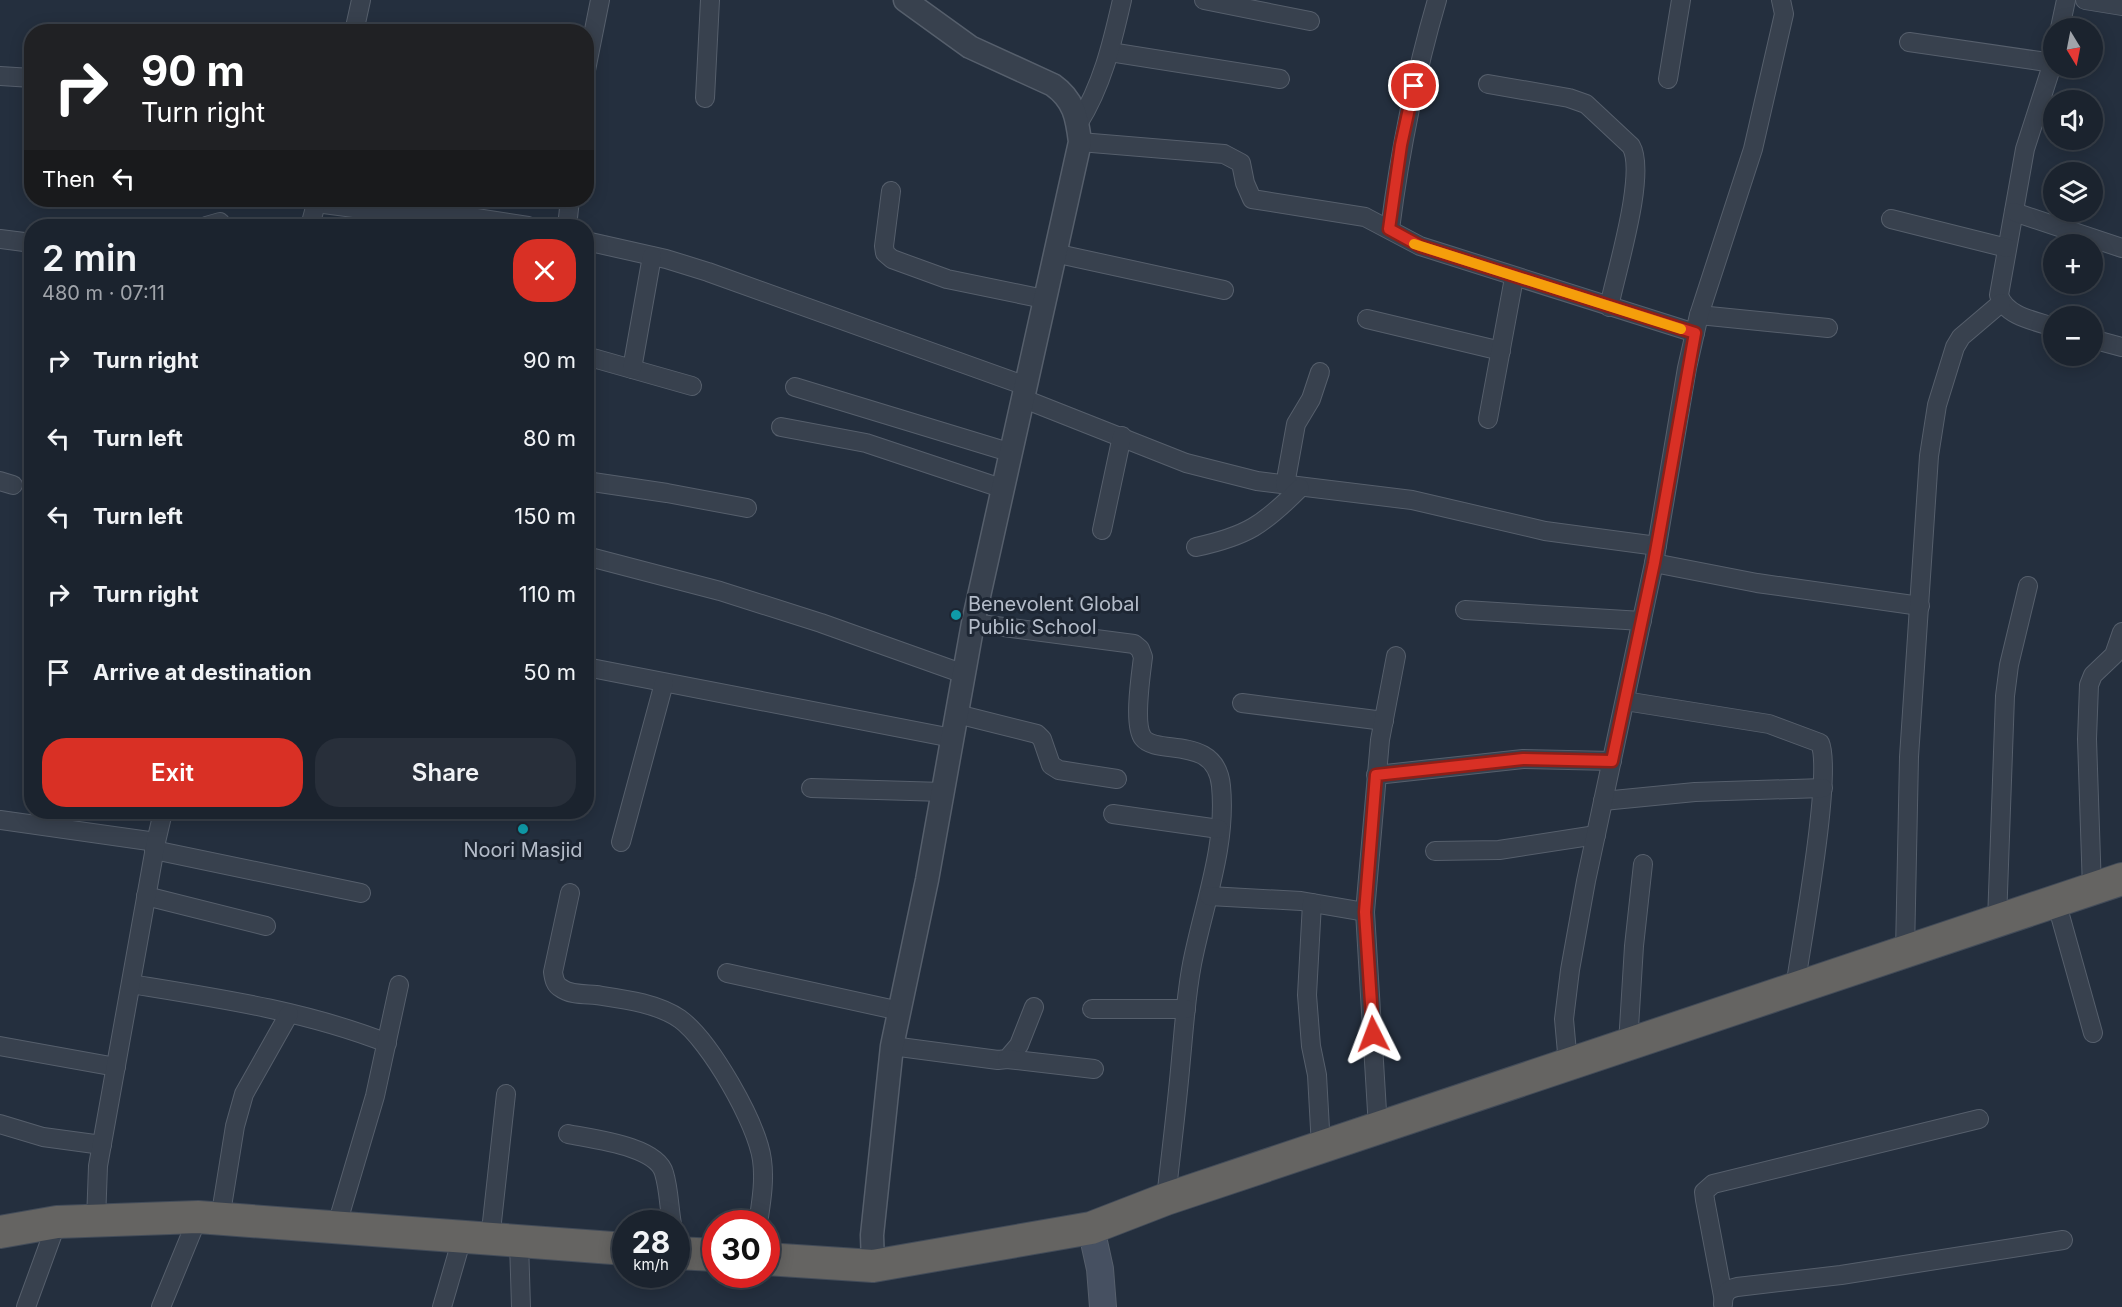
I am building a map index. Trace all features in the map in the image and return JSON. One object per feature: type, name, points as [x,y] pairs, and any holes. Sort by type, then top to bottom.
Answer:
[{"type":"highway","points":[[780,1260],[873,1266],[1091,1228],[1166,1199],[2122,879]]},
{"type":"highway","points":[[0,1232],[57,1222],[209,1218],[612,1248]]},
{"type":"main road","points":[[1091,1228],[1100,1269],[1103,1307]]},
{"type":"street","points":[[356,24],[361,0]]},
{"type":"street","points":[[594,30],[600,0]]},
{"type":"street","points":[[705,98],[710,0]]},
{"type":"street","points":[[905,0],[970,46],[1059,90],[1073,105],[1079,133]]},
{"type":"street","points":[[873,1266],[872,1235],[892,1046],[943,792],[973,623],[1025,393],[1079,133],[1110,52],[1122,0]]},
{"type":"street","points":[[1204,0],[1310,21]]},
{"type":"street","points":[[1389,229],[1401,145],[1437,0]]},
{"type":"street","points":[[1668,80],[1681,0]]},
{"type":"street","points":[[1568,1064],[1564,1018],[1596,836],[1642,621],[1695,333],[1753,149],[1784,14],[1781,0]]},
{"type":"street","points":[[2062,18],[2066,0]]},
{"type":"street","points":[[2085,0],[2122,6]]},
{"type":"street","points":[[1909,42],[2043,60]]},
{"type":"street","points":[[1110,52],[1280,80]]},
{"type":"street","points":[[0,76],[24,78]]},
{"type":"street","points":[[2043,323],[2021,316],[2001,303],[2000,295],[2032,124],[2049,78]]},
{"type":"street","points":[[1488,84],[1569,98],[1586,104],[1631,146],[1636,154],[1636,181],[1609,307]]},
{"type":"street","points":[[1079,133],[1235,157],[1240,163],[1252,199],[1365,217],[1420,246],[1514,278],[1695,333]]},
{"type":"street","points":[[891,191],[884,246],[892,259],[947,279],[1044,299]]},
{"type":"street","points":[[356,207],[415,216],[482,219]]},
{"type":"street","points":[[2014,212],[2122,248]]},
{"type":"street","points":[[1891,219],[2007,248]]},
{"type":"street","points":[[0,239],[24,242]]},
{"type":"street","points":[[594,243],[708,272],[1025,393],[1186,463],[1257,481],[1412,500],[1655,554],[1757,583],[1920,606]]},
{"type":"street","points":[[1054,253],[1224,290]]},
{"type":"street","points":[[632,369],[652,256]]},
{"type":"street","points":[[1488,419],[1514,278]]},
{"type":"street","points":[[1905,952],[1909,757],[1929,448],[1937,405],[1955,348],[1961,337],[2001,303]]},
{"type":"street","points":[[1699,315],[1828,328]]},
{"type":"street","points":[[1367,319],[1501,351]]},
{"type":"street","points":[[2103,342],[2122,347]]},
{"type":"street","points":[[594,358],[692,386]]},
{"type":"street","points":[[1196,547],[1226,540],[1262,524],[1292,486],[1296,424],[1311,399],[1320,372]]},
{"type":"street","points":[[795,387],[1012,453]]},
{"type":"street","points":[[781,427],[866,442],[1004,489]]},
{"type":"street","points":[[1102,530],[1122,436]]},
{"type":"street","points":[[594,483],[667,493],[747,508]]},
{"type":"street","points":[[594,558],[720,591],[821,623],[964,674]]},
{"type":"street","points":[[1997,921],[2005,696],[2009,665],[2028,586]]},
{"type":"street","points":[[1465,610],[1642,621]]},
{"type":"street","points":[[973,623],[1134,644],[1140,649],[1143,657],[1140,729],[1143,738],[1149,742],[1191,750],[1213,765],[1221,785],[1219,829],[1209,896],[1192,964],[1186,1009],[1166,1199]]},
{"type":"street","points":[[2092,889],[2087,739],[2089,685],[2093,675],[2114,655],[2122,632]]},
{"type":"street","points":[[1378,1128],[1365,912],[1376,775],[1396,656]]},
{"type":"street","points":[[594,669],[952,738]]},
{"type":"street","points":[[621,842],[664,682]]},
{"type":"street","points":[[1625,701],[1769,724],[1812,738],[1820,743],[1824,751],[1823,788],[1795,988]]},
{"type":"street","points":[[1242,703],[1384,721]]},
{"type":"street","points":[[957,714],[1037,734],[1042,739],[1052,765],[1059,770],[1117,779]]},
{"type":"street","points":[[1376,775],[1523,759],[1612,761]]},
{"type":"street","points":[[811,788],[943,792]]},
{"type":"street","points":[[1603,801],[1695,792],[1823,788]]},
{"type":"street","points":[[1113,814],[1219,829]]},
{"type":"street","points":[[96,1221],[102,1145],[161,819]]},
{"type":"street","points":[[0,820],[155,846],[361,893]]},
{"type":"street","points":[[1435,851],[1499,850],[1596,836]]},
{"type":"street","points":[[1628,1044],[1634,946],[1643,864]]},
{"type":"street","points":[[570,893],[553,972],[555,981],[567,992],[613,997],[668,1013],[693,1032],[729,1081],[760,1149],[764,1176],[760,1210]]},
{"type":"street","points":[[146,896],[266,926]]},
{"type":"street","points":[[1209,896],[1312,903],[1365,912]]},
{"type":"street","points":[[2056,901],[2093,1033]]},
{"type":"street","points":[[1312,903],[1307,994],[1311,1046],[1317,1075],[1321,1147]]},
{"type":"street","points":[[727,973],[900,1011]]},
{"type":"street","points":[[130,984],[225,1000],[347,1027],[387,1043]]},
{"type":"street","points":[[336,1228],[369,1117],[399,985]]},
{"type":"street","points":[[1007,1059],[1018,1045],[1034,1007]]},
{"type":"street","points":[[1092,1009],[1186,1009]]},
{"type":"street","points":[[161,1307],[209,1218],[244,1094],[289,1014]]},
{"type":"street","points":[[0,1046],[116,1067]]},
{"type":"street","points":[[892,1046],[998,1060],[1007,1059],[1094,1069]]},
{"type":"street","points":[[442,1307],[490,1240],[506,1094]]},
{"type":"street","points":[[1723,1302],[1704,1192],[1713,1184],[1979,1119]]},
{"type":"street","points":[[0,1124],[43,1137],[102,1145]]},
{"type":"street","points":[[568,1134],[652,1156],[659,1162],[664,1172],[670,1210]]},
{"type":"street","points":[[26,1307],[57,1222]]},
{"type":"street","points":[[490,1240],[522,1307]]},
{"type":"street","points":[[1723,1302],[1729,1289],[1737,1287],[1841,1275],[2063,1240]]},
{"type":"slow traffic","points":[[1414,244],[1514,278],[1681,329]]},
{"type":"place","name":"Benevolent Global Public School","points":[[956,615]]},
{"type":"place","name":"Noori Masjid","points":[[523,829]]},
{"type":"route","points":[[1373,1034],[1365,912],[1376,775],[1413,769],[1523,759],[1612,761],[1654,563],[1695,333],[1514,278],[1409,242],[1389,229],[1401,145],[1414,86]]}]
